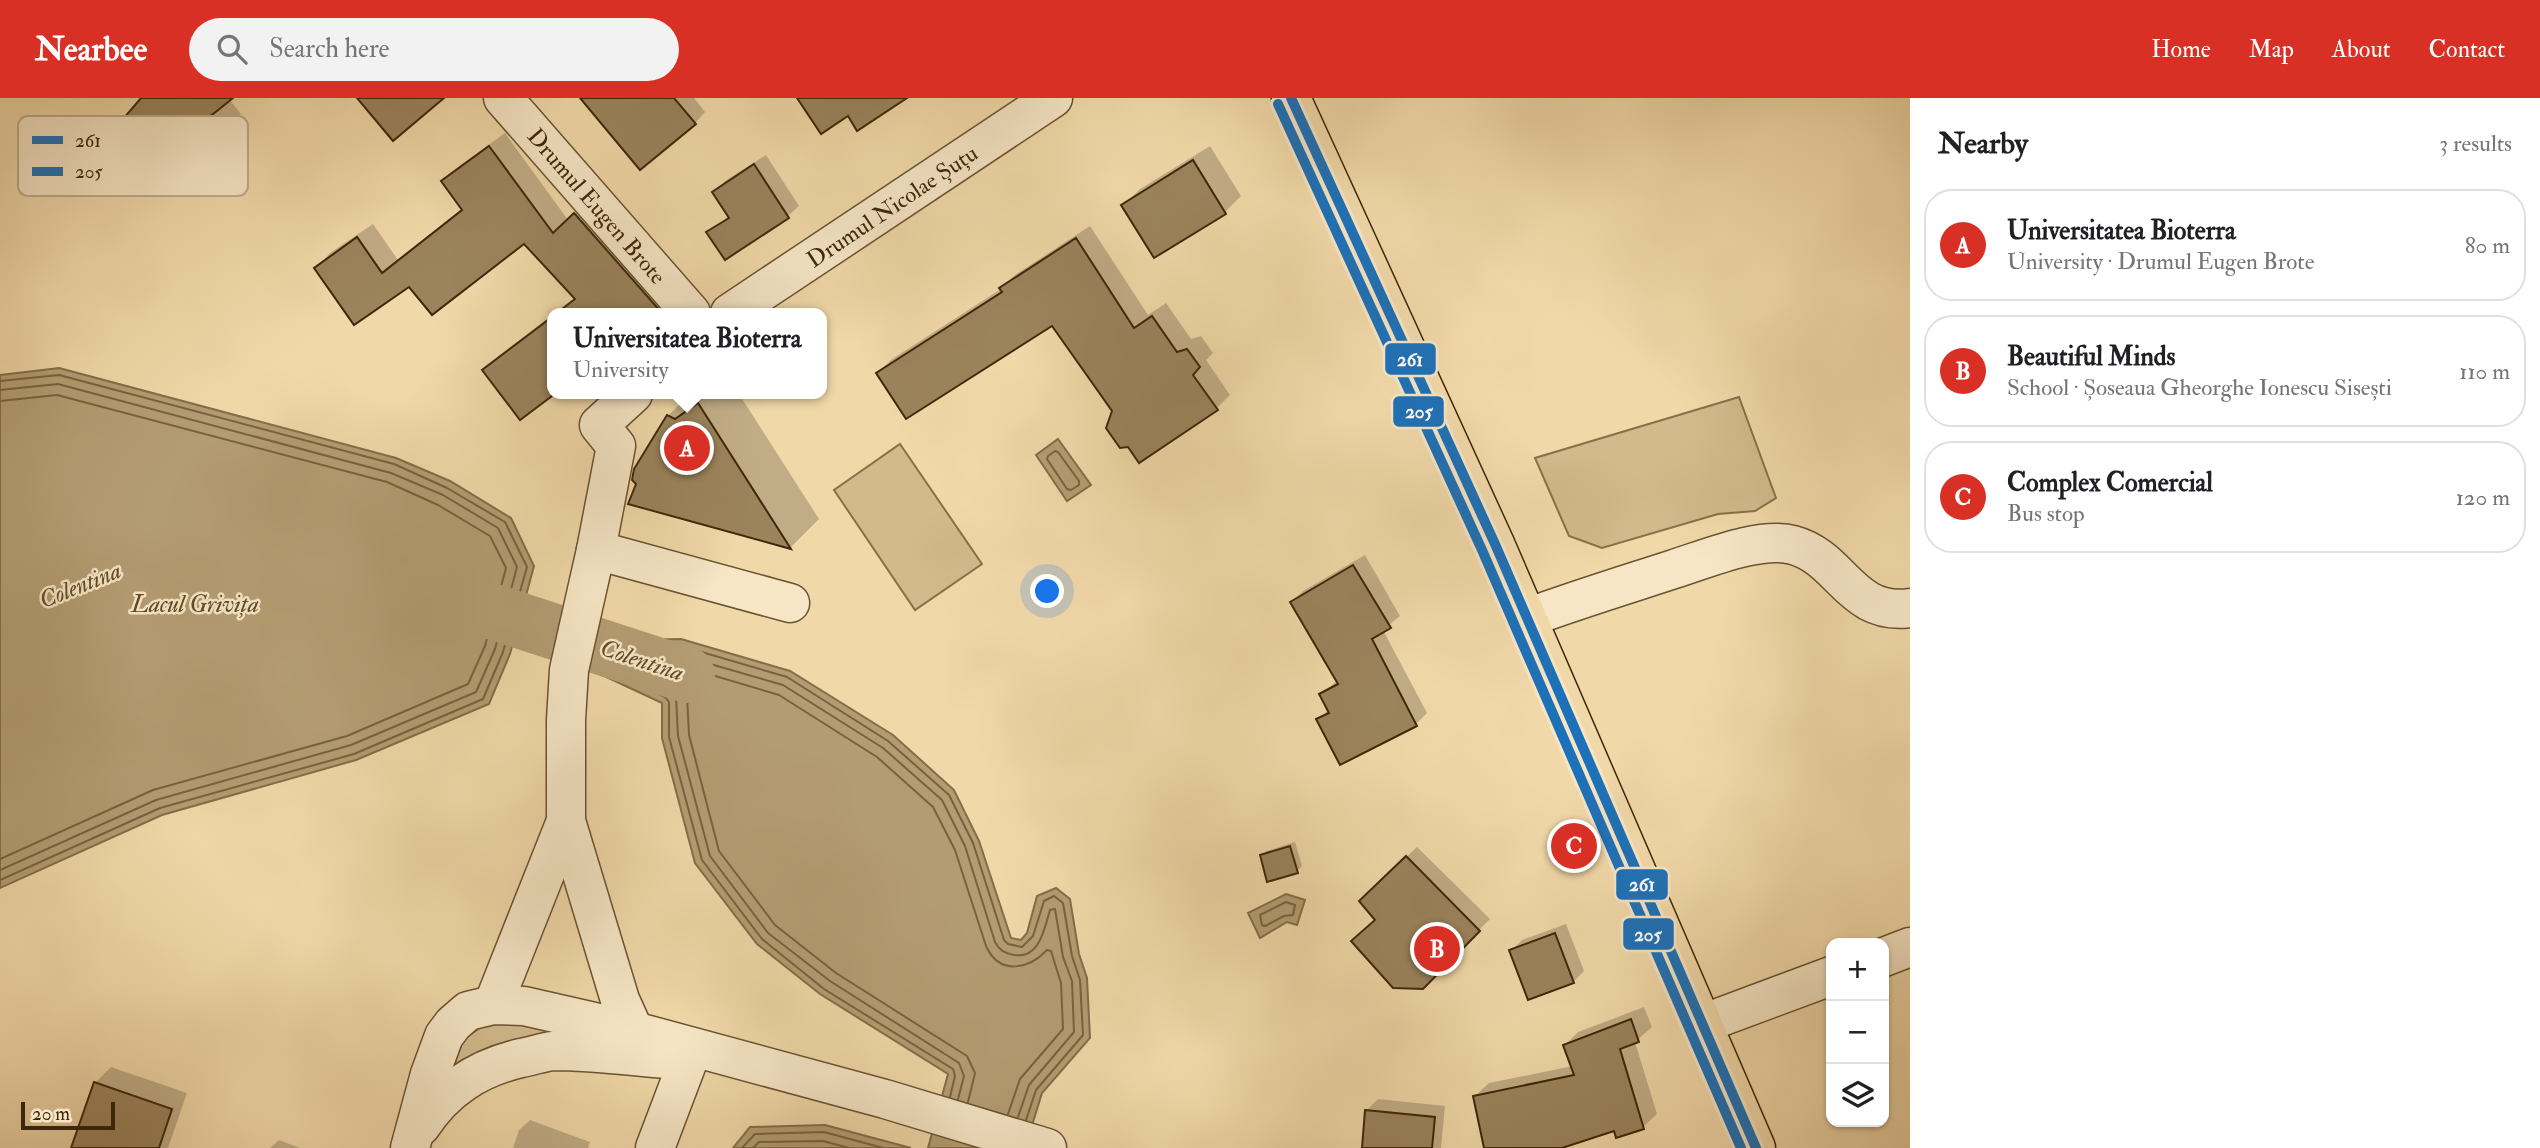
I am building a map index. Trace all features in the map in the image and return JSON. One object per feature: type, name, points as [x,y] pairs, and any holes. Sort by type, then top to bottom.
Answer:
[{"type":"main road","points":[[1291,98],[1527,618],[1756,1148]]},
{"type":"street","name":"Drumul Eugen Brote","points":[[503,98],[687,308]]},
{"type":"street","name":"Drumul Nicolae Șuțu","points":[[738,308],[1053,98]]},
{"type":"street","points":[[628,399],[598,425],[616,446],[588,594],[569,670],[566,821],[620,1000],[634,1031]]},
{"type":"street","points":[[1527,618],[1720,555],[1773,543],[1793,545],[1812,554],[1832,569],[1860,597],[1893,609],[1910,608]]},
{"type":"street","points":[[596,550],[790,603]]},
{"type":"street","points":[[493,1005],[566,821]]},
{"type":"street","points":[[1889,955],[1910,947]]},
{"type":"street","points":[[1702,1024],[1826,978]]},
{"type":"street","points":[[411,1144],[430,1074],[444,1036],[468,1011],[493,1005],[524,1006],[634,1031],[885,1099],[1047,1148]]},
{"type":"street","points":[[411,1144],[433,1108],[450,1091],[478,1072],[550,1051],[774,1069]]},
{"type":"street","points":[[655,1148],[688,1061]]},
{"type":"shaded area","points":[[1739,397],[1776,498],[1755,511],[1718,514],[1602,548],[1569,536],[1535,458]]},
{"type":"shaded area","points":[[900,444],[982,564],[915,610],[834,490]]},
{"type":"shaded area","points":[[515,1017],[565,1027],[451,1073],[464,1038],[485,1025]]},
{"type":"water","name":"Lacul Grivița","points":[[59,368],[396,458],[450,481],[511,518],[534,566],[510,654],[489,704],[356,760],[162,815],[0,888],[0,375]]},
{"type":"water","points":[[1058,439],[1091,485],[1067,501],[1036,455]]},
{"type":"water","points":[[681,639],[790,671],[893,735],[954,790],[979,841],[1011,938],[1021,940],[1027,933],[1037,896],[1056,888],[1070,899],[1079,954],[1087,978],[1090,1038],[1042,1093],[1025,1148],[928,1148],[948,1074],[820,994],[757,944],[695,863],[662,738],[662,703],[602,675],[618,640]]},
{"type":"water","points":[[1286,894],[1305,900],[1297,925],[1287,922],[1260,938],[1248,913]]},
{"type":"water","points":[[825,1125],[911,1148],[733,1148],[750,1127]]},
{"type":"building","points":[[141,98],[233,98],[211,116],[126,116]]},
{"type":"building","points":[[357,98],[444,98],[393,141]]},
{"type":"building","points":[[580,98],[674,98],[696,124],[640,170]]},
{"type":"building","points":[[797,98],[907,98],[857,131],[848,116],[821,134]]},
{"type":"building","points":[[489,146],[553,233],[574,213],[658,308],[563,308],[575,299],[524,244],[432,315],[409,287],[354,325],[314,268],[357,237],[382,273],[462,210],[441,181]]},
{"type":"building","points":[[1193,160],[1226,214],[1154,258],[1121,205]]},
{"type":"building","points":[[754,164],[789,218],[725,260],[706,232],[729,218],[712,192]]},
{"type":"building","points":[[1076,238],[1134,328],[1152,316],[1177,352],[1187,349],[1200,367],[1193,375],[1218,410],[1139,463],[1128,447],[1120,448],[1106,428],[1112,411],[1052,326],[906,419],[876,373],[1002,292],[999,288]]},
{"type":"building","points":[[547,321],[548,399],[520,420],[482,370]]},
{"type":"building","points":[[698,403],[791,549],[628,504],[636,484],[632,480],[634,469],[667,415],[675,419]]},
{"type":"building","points":[[1353,565],[1391,628],[1372,639],[1417,726],[1340,765],[1316,719],[1329,713],[1319,694],[1338,684],[1290,602]]},
{"type":"building","points":[[1290,846],[1298,873],[1267,882],[1260,855]]},
{"type":"building","points":[[1406,856],[1480,931],[1423,989],[1393,988],[1351,941],[1375,920],[1359,901]]},
{"type":"building","points":[[1555,933],[1574,983],[1528,1000],[1509,950]]},
{"type":"building","points":[[1631,1019],[1639,1042],[1620,1049],[1644,1129],[1616,1138],[1614,1131],[1562,1148],[1484,1148],[1473,1096],[1574,1075],[1563,1045]]},
{"type":"building","points":[[94,1082],[172,1109],[159,1148],[71,1148]]},
{"type":"building","points":[[1365,1110],[1435,1117],[1432,1148],[1362,1148]]},
{"type":"waterway","name":"Colentina","points":[[448,597],[687,675]]},
{"type":"transit line","name":"261","points":[[1291,98],[1495,544],[1756,1148]]},
{"type":"transit line","name":"205","points":[[1278,104],[1482,550],[1741,1148]]},
{"type":"place","name":"Universitatea Bioterra","points":[[687,448]]},
{"type":"place","name":"Complex Comercial","points":[[1574,846]]},
{"type":"place","name":"Beautiful Minds","points":[[1437,949]]}]
